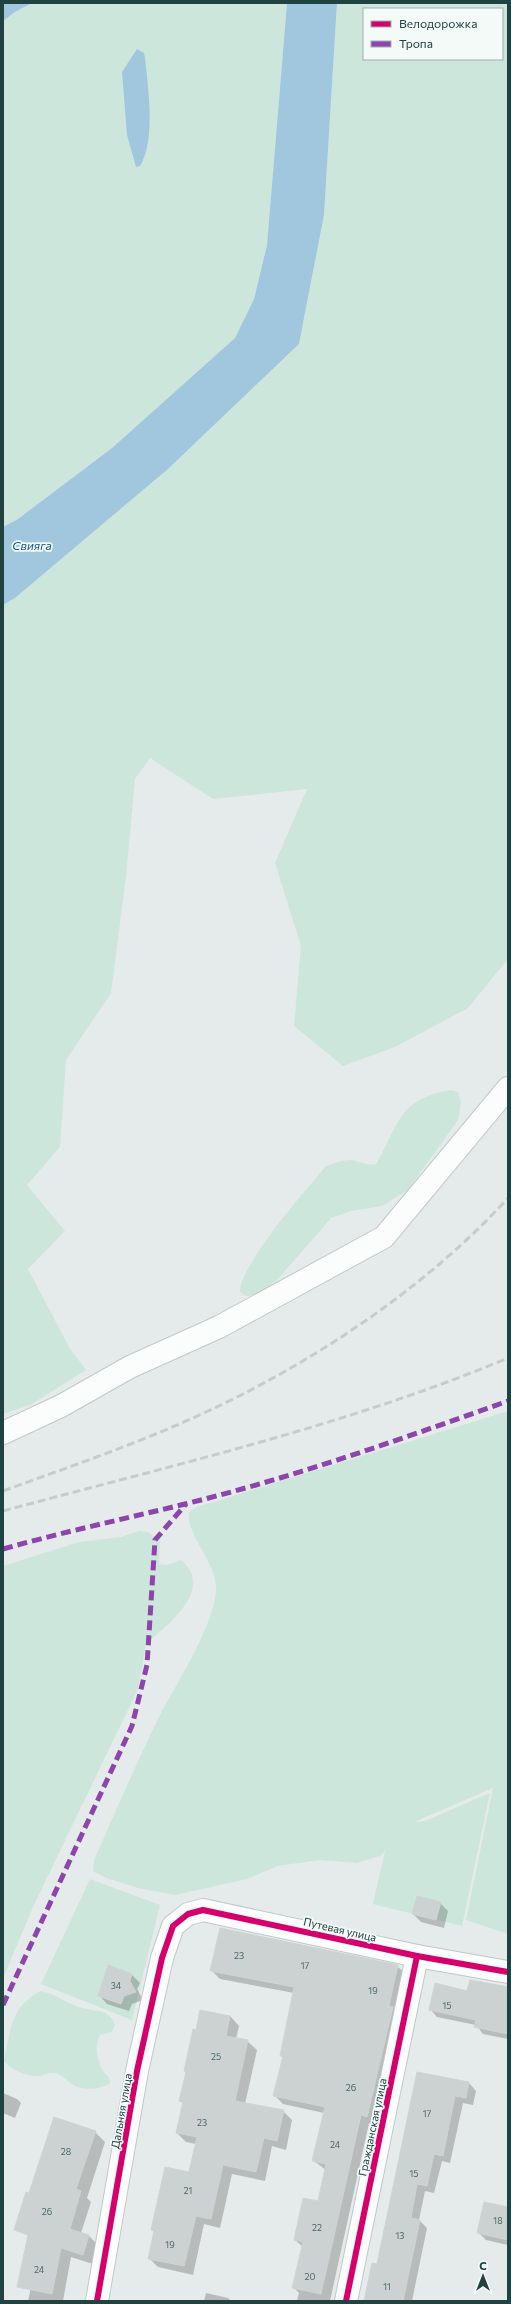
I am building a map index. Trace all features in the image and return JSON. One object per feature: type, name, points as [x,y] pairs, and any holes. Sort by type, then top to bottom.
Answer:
[{"type":"street","points":[[3,1433],[61,1406],[130,1367],[219,1327],[384,1237],[508,1088]]},
{"type":"street","name":"Путевая улица","points":[[173,1926],[188,1914],[203,1910],[416,1956],[508,1972]]},
{"type":"street","name":"Дальняя улица","points":[[97,2301],[139,2064],[162,1958],[173,1926]]},
{"type":"street","name":"Гражданская улица","points":[[346,2301],[416,1956]]},
{"type":"green space","points":[[32,3],[287,3],[267,245],[254,299],[235,338],[112,448],[18,519],[3,527],[3,21],[15,12]]},
{"type":"green space","points":[[337,3],[508,3],[508,959],[468,1008],[395,1047],[343,1066],[294,1026],[301,946],[275,863],[307,789],[213,799],[150,758],[135,779],[126,877],[111,993],[66,1060],[60,1147],[27,1185],[65,1231],[28,1269],[69,1347],[86,1370],[30,1405],[3,1414],[3,605],[15,598],[168,469],[299,344],[324,215]]},
{"type":"green space","points":[[451,1090],[458,1092],[461,1103],[458,1120],[408,1190],[382,1206],[351,1211],[331,1218],[278,1279],[258,1295],[246,1296],[240,1292],[243,1280],[262,1246],[290,1209],[326,1166],[351,1160],[376,1164],[396,1125],[410,1107],[420,1100],[434,1094]]},
{"type":"green space","points":[[508,1411],[508,1934],[466,1920],[493,1788],[414,1822],[425,1821],[490,1793],[462,1926],[373,1904],[385,1851],[380,1856],[357,1863],[319,1860],[278,1866],[247,1879],[175,1895],[138,1888],[106,1878],[93,1871],[94,1860],[135,1768],[161,1713],[194,1654],[209,1621],[216,1591],[215,1581],[208,1560],[192,1531],[189,1521],[189,1512],[197,1507]]},
{"type":"green space","points":[[139,1531],[148,1532],[160,1541],[159,1564],[166,1565],[181,1560],[190,1571],[193,1583],[191,1594],[176,1617],[146,1644],[138,1689],[33,1907],[3,1978],[3,1566],[79,1542],[121,1537]]},
{"type":"green space","points":[[90,1879],[160,1905],[132,2020],[41,1984]]},
{"type":"green space","points":[[41,1991],[52,1994],[78,2007],[105,2013],[112,2019],[115,2025],[112,2032],[100,2035],[97,2044],[97,2054],[100,2063],[104,2072],[109,2078],[110,2083],[102,2087],[91,2089],[80,2088],[62,2076],[54,2073],[41,2076],[26,2075],[11,2067],[4,2061],[10,2030],[18,2012],[23,2004]]},
{"type":"water","points":[[3,3],[32,3],[15,12],[3,21]]},
{"type":"water","name":"Свияга","points":[[287,3],[337,3],[324,215],[299,344],[168,469],[15,598],[3,605],[3,527],[18,519],[112,448],[235,338],[254,299],[267,245]]},
{"type":"water","points":[[137,49],[144,53],[145,58],[150,114],[148,143],[145,155],[140,166],[136,167],[127,135],[122,72]]},
{"type":"building","points":[[417,1896],[441,1902],[436,1920],[412,1914]]},
{"type":"building","points":[[220,1928],[398,1965],[389,2006],[393,2007],[367,2117],[361,2115],[321,2294],[292,2288],[303,2242],[294,2240],[303,2198],[318,2201],[326,2164],[312,2161],[325,2107],[273,2096],[283,2056],[280,2056],[294,1987],[210,1971]]},
{"type":"building","points":[[108,1965],[132,1974],[130,1981],[136,1992],[124,1996],[121,2004],[98,1996]]},
{"type":"building","points":[[470,1980],[508,1987],[508,2034],[474,2027],[476,2020],[429,2010],[435,1983],[467,1991]]},
{"type":"building","points":[[200,2010],[230,2016],[226,2036],[248,2040],[235,2101],[284,2110],[277,2141],[264,2138],[256,2172],[223,2165],[211,2219],[196,2216],[184,2266],[148,2259],[154,2231],[151,2230],[165,2167],[189,2172],[197,2137],[176,2133],[183,2102],[179,2101],[186,2072],[184,2071],[193,2029],[196,2030]]},
{"type":"building","points":[[417,2072],[469,2082],[466,2098],[455,2096],[443,2156],[434,2154],[427,2186],[417,2184],[411,2218],[420,2220],[403,2301],[364,2301],[372,2263],[377,2264]]},
{"type":"building","points":[[54,2117],[96,2131],[76,2189],[81,2191],[70,2229],[89,2235],[83,2255],[61,2248],[52,2294],[17,2287],[28,2235],[14,2230],[26,2192],[29,2193]]},
{"type":"building","points":[[484,2202],[508,2207],[508,2240],[477,2233]]},
{"type":"railway","points":[[3,1491],[156,1434],[247,1392],[287,1370],[328,1346],[405,1292],[442,1262],[476,1231],[508,1198]]},
{"type":"railway","points":[[3,1511],[258,1443],[321,1424],[384,1404],[508,1358]]},
{"type":"marked path","points":[[3,1549],[267,1482],[388,1443],[508,1401]]},
{"type":"marked path","points":[[3,2005],[132,1726],[147,1665],[155,1540],[186,1504]]},
{"type":"cycle path","points":[[97,2301],[137,2071],[162,1958],[173,1926],[188,1914],[203,1910],[417,1956],[508,1972]]},
{"type":"cycle path","points":[[346,2301],[417,1956]]}]
